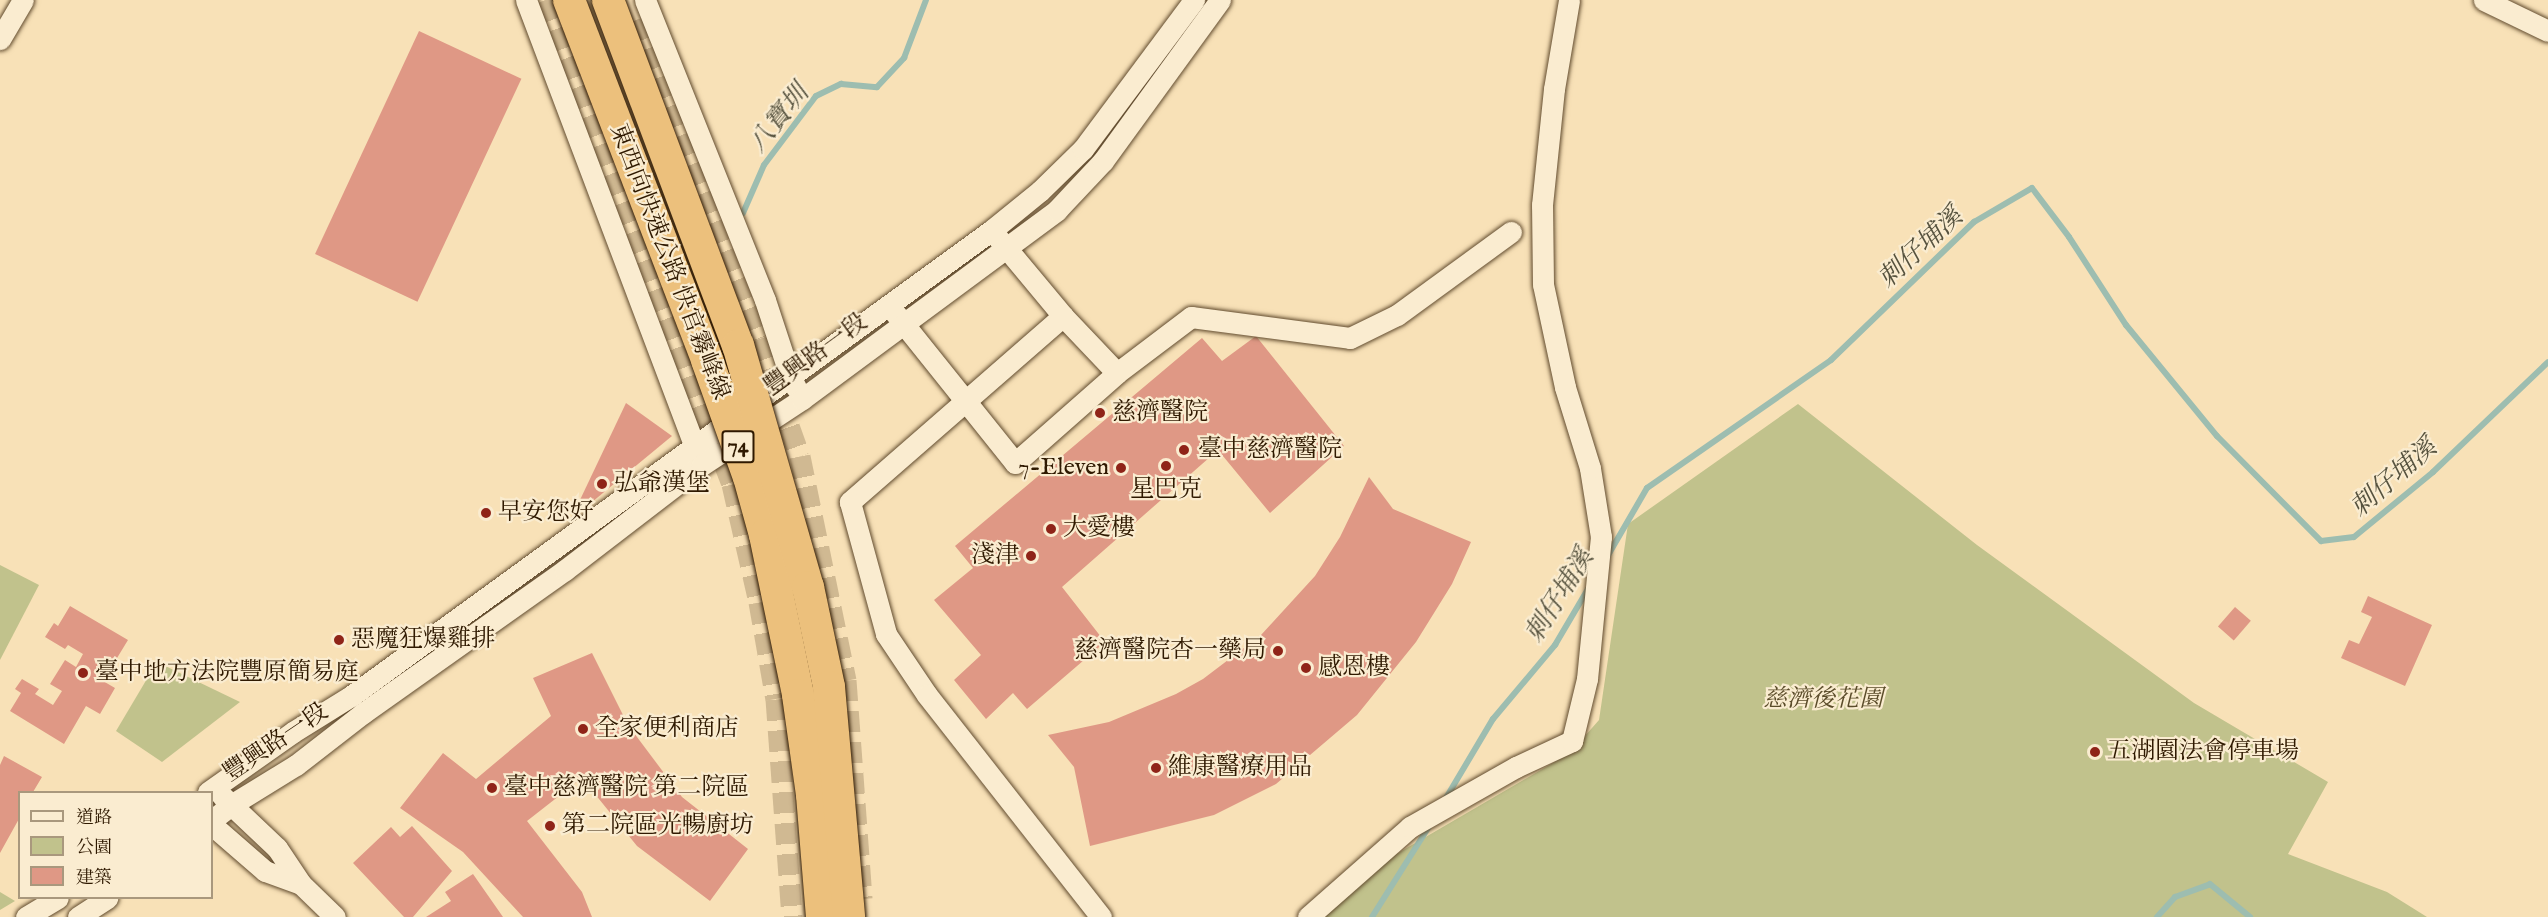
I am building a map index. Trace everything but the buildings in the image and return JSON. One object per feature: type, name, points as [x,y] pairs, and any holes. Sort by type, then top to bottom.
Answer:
[{"type":"highway","name":"東西向快速公路 快官霧峰線","points":[[569,0],[707,360],[749,477],[765,535],[798,695],[812,795],[822,917]]},
{"type":"highway","name":"東西向快速公路 快官霧峰線","points":[[608,0],[738,345],[808,587],[829,687],[849,917]]},
{"type":"street","points":[[0,39],[24,0]]},
{"type":"street","points":[[526,0],[702,465]]},
{"type":"street","points":[[645,0],[765,300],[790,376],[802,399]]},
{"type":"street","name":"豐興路一段","points":[[211,790],[293,732],[351,696],[992,230],[1040,191],[1083,149],[1194,0]]},
{"type":"street","name":"豐興路一段","points":[[213,821],[231,804],[296,765],[363,713],[565,570],[702,465],[802,399],[1057,210],[1103,161],[1220,0]]},
{"type":"street","points":[[1308,917],[1410,827],[1516,767],[1572,741],[1587,679],[1601,537],[1590,468],[1565,387],[1543,284],[1542,206],[1554,89],[1569,0]]},
{"type":"street","points":[[2484,0],[2548,31]]},
{"type":"street","points":[[992,230],[1064,316],[1117,373]]},
{"type":"street","points":[[889,305],[1015,463],[1117,373],[1191,317],[1350,338],[1397,315],[1511,232]]},
{"type":"street","points":[[1064,316],[850,502],[886,634],[927,695],[1101,917]]},
{"type":"street","points":[[213,791],[231,804],[277,848],[301,884],[335,917]]},
{"type":"street","points":[[213,823],[265,871],[301,884]]},
{"type":"street","points":[[26,917],[55,899]]},
{"type":"street","points":[[78,917],[104,899]]},
{"type":"green space","name":"慈濟後花園","points":[[1798,404],[1977,545],[2194,703],[2328,782],[2288,854],[2387,892],[2427,917],[1323,917],[1381,863],[1570,753],[1599,720],[1628,524]]},
{"type":"green space","points":[[0,565],[39,585],[0,660]]},
{"type":"green space","points":[[157,662],[240,702],[162,762],[116,731]]},
{"type":"green space","points":[[0,892],[15,901],[0,910]]},
{"type":"waterway","name":"八寶圳","points":[[743,213],[764,165],[816,96],[841,84],[877,87],[904,58],[926,0]]},
{"type":"waterway","name":"刺仔埔溪","points":[[1607,557],[1647,488],[1831,360],[1974,222],[2032,188],[2069,237],[2126,325],[2217,436],[2321,541],[2354,537],[2433,472],[2548,362]]},
{"type":"waterway","name":"刺仔埔溪","points":[[1446,798],[1493,719],[1555,645],[1588,589]]},
{"type":"waterway","name":"刺仔埔溪","points":[[1372,917],[1430,825]]},
{"type":"waterway","points":[[2157,917],[2175,897],[2210,884],[2250,917]]},
{"type":"tunnel","points":[[544,0],[732,484],[759,602],[776,699],[792,917]]},
{"type":"tunnel","points":[[632,21],[758,339],[800,456],[846,680],[862,898]]},
{"type":"place","name":"慈濟醫院","points":[[1100,413]]},
{"type":"place","name":"臺中慈濟醫院","points":[[1184,450]]},
{"type":"place","name":"星巴克","points":[[1166,466]]},
{"type":"place","name":"7-Eleven","points":[[1121,468]]},
{"type":"place","name":"弘爺漢堡","points":[[602,484]]},
{"type":"place","name":"早安您好","points":[[486,513]]},
{"type":"place","name":"大愛樓","points":[[1051,529]]},
{"type":"place","name":"淺津","points":[[1031,556]]},
{"type":"place","name":"惡魔狂爆雞排","points":[[339,640]]},
{"type":"place","name":"慈濟醫院杏一藥局","points":[[1278,651]]},
{"type":"place","name":"感恩樓","points":[[1306,668]]},
{"type":"place","name":"臺中地方法院豐原簡易庭","points":[[83,673]]},
{"type":"place","name":"全家便利商店","points":[[583,729]]},
{"type":"place","name":"五湖園法會停車場","points":[[2095,752]]},
{"type":"place","name":"維康醫療用品","points":[[1156,768]]},
{"type":"place","name":"臺中慈濟醫院 第二院區","points":[[492,788]]},
{"type":"place","name":"第二院區光暢廚坊","points":[[550,826]]}]
